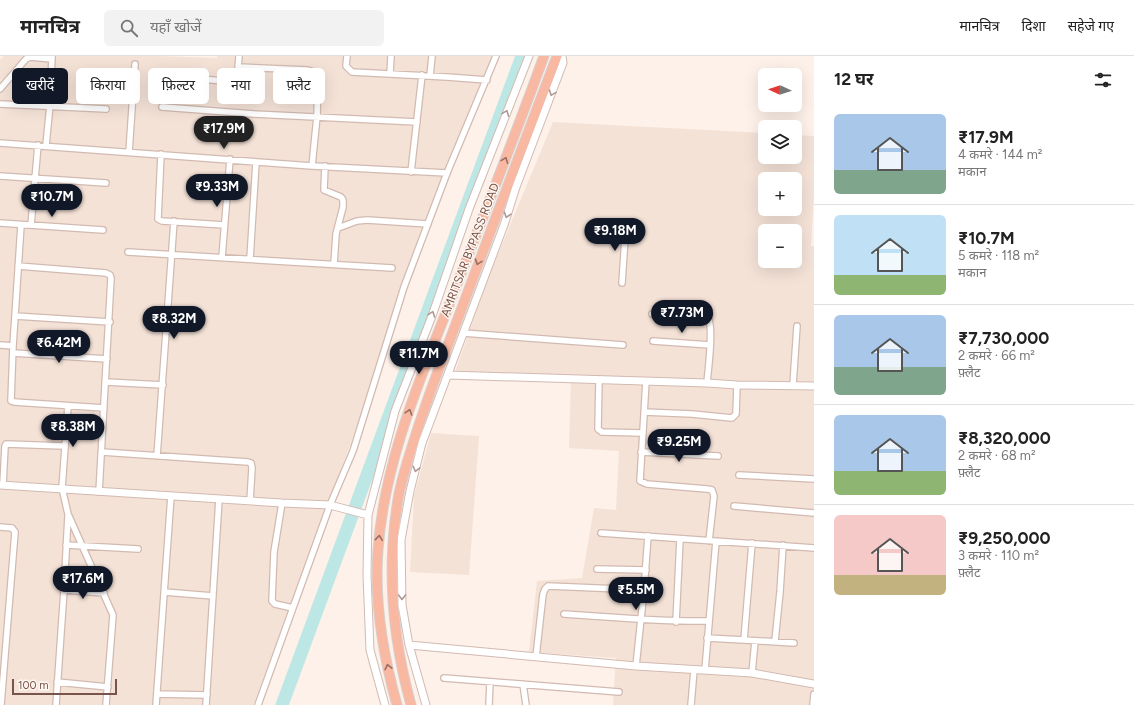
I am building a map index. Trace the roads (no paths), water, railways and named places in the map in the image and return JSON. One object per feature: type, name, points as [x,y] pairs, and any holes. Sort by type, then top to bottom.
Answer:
[{"type":"highway","name":"AMRITSAR BYPASS ROAD","points":[[397,705],[385,658],[380,624],[378,594],[378,551],[382,513],[389,476],[421,376],[544,56]]},
{"type":"highway","name":"AMRITSAR BYPASS ROAD","points":[[411,705],[401,661],[395,624],[392,585],[397,504],[416,434],[436,375],[557,56]]},
{"type":"street","points":[[209,80],[234,82],[237,79],[239,56]]},
{"type":"street","points":[[347,56],[346,66],[352,72],[487,80]]},
{"type":"street","points":[[390,74],[391,56]]},
{"type":"street","points":[[430,76],[432,56]]},
{"type":"street","points":[[258,705],[330,505],[353,450],[404,287],[447,174],[496,56]]},
{"type":"street","points":[[385,705],[370,650],[366,514],[395,411],[432,316],[469,209],[529,56]]},
{"type":"street","points":[[426,705],[409,645],[402,605],[401,540],[410,491],[422,443],[504,226],[516,187],[563,63],[562,56]]},
{"type":"street","points":[[0,89],[26,59],[30,57],[52,58],[50,105],[46,145]]},
{"type":"street","points":[[129,152],[135,64]]},
{"type":"street","points":[[239,66],[308,70],[315,73],[318,78],[317,116],[312,166]]},
{"type":"street","points":[[412,172],[422,75]]},
{"type":"street","points":[[0,104],[50,105],[106,109]]},
{"type":"street","points":[[162,107],[254,114],[417,122]]},
{"type":"street","points":[[0,142],[256,162],[447,174]]},
{"type":"street","points":[[31,225],[38,145]]},
{"type":"street","points":[[162,154],[158,219],[161,221],[224,225]]},
{"type":"street","points":[[222,257],[230,159]]},
{"type":"street","points":[[250,259],[256,162]]},
{"type":"street","points":[[325,166],[324,190],[338,195],[343,200],[334,264]]},
{"type":"street","points":[[0,176],[106,183]]},
{"type":"street","points":[[338,228],[357,221],[367,220],[428,224]]},
{"type":"street","points":[[157,456],[174,221]]},
{"type":"street","points":[[0,223],[102,230]]},
{"type":"street","points":[[622,283],[626,223]]},
{"type":"street","points":[[21,225],[11,401],[104,408]]},
{"type":"street","points":[[128,252],[392,268]]},
{"type":"street","points":[[18,266],[106,273],[112,278],[99,492]]},
{"type":"street","points":[[652,314],[708,318],[710,322],[710,345],[707,383]]},
{"type":"street","points":[[15,316],[110,322]]},
{"type":"street","points":[[793,386],[797,326]]},
{"type":"street","points":[[463,333],[624,345]]},
{"type":"street","points":[[653,341],[710,345]]},
{"type":"street","points":[[0,345],[13,346]]},
{"type":"street","points":[[13,353],[107,359]]},
{"type":"street","points":[[448,375],[737,385],[814,386]]},
{"type":"street","points":[[599,380],[598,429],[602,432],[643,433]]},
{"type":"street","points":[[646,381],[640,478],[642,482],[647,484],[712,490],[714,496],[709,541]]},
{"type":"street","points":[[106,382],[163,385]]},
{"type":"street","points":[[644,412],[692,414],[732,418],[736,414],[737,385]]},
{"type":"street","points":[[68,406],[62,488],[68,514],[104,593],[113,618],[106,705]]},
{"type":"street","points":[[64,446],[6,444],[2,485],[330,505],[366,514]]},
{"type":"street","points":[[102,452],[248,462],[251,463],[252,468],[250,501]]},
{"type":"street","points":[[641,452],[718,456]]},
{"type":"street","points":[[739,475],[814,479]]},
{"type":"street","points":[[156,705],[171,496]]},
{"type":"street","points":[[206,705],[219,499]]},
{"type":"street","points":[[282,503],[274,552],[272,600],[275,604],[293,608]]},
{"type":"street","points":[[734,506],[814,513]]},
{"type":"street","points":[[56,705],[68,514]]},
{"type":"street","points":[[0,527],[12,528],[15,532],[1,705]]},
{"type":"street","points":[[601,533],[814,548]]},
{"type":"street","points":[[636,666],[648,536]]},
{"type":"street","points":[[676,622],[680,539]]},
{"type":"street","points":[[705,670],[716,541]]},
{"type":"street","points":[[744,640],[752,543]]},
{"type":"street","points":[[66,545],[138,549]]},
{"type":"street","points":[[775,641],[783,545]]},
{"type":"street","points":[[597,568],[646,570]]},
{"type":"street","points":[[536,657],[543,594],[548,586],[644,590]]},
{"type":"street","points":[[64,590],[104,593]]},
{"type":"street","points":[[164,592],[213,596]]},
{"type":"street","points":[[564,614],[676,622],[708,621]]},
{"type":"street","points":[[707,638],[794,643]]},
{"type":"street","points":[[752,673],[755,641]]},
{"type":"street","points":[[409,645],[636,666],[752,673],[814,684]]},
{"type":"street","points":[[691,705],[694,670]]},
{"type":"street","points":[[444,678],[619,692]]},
{"type":"street","points":[[57,682],[108,687]]},
{"type":"street","points":[[489,705],[490,682]]},
{"type":"street","points":[[523,684],[526,705]]},
{"type":"street","points":[[157,694],[207,695]]},
{"type":"street","points":[[813,705],[814,694]]},
{"type":"waterway","points":[[282,705],[522,56]]}]
